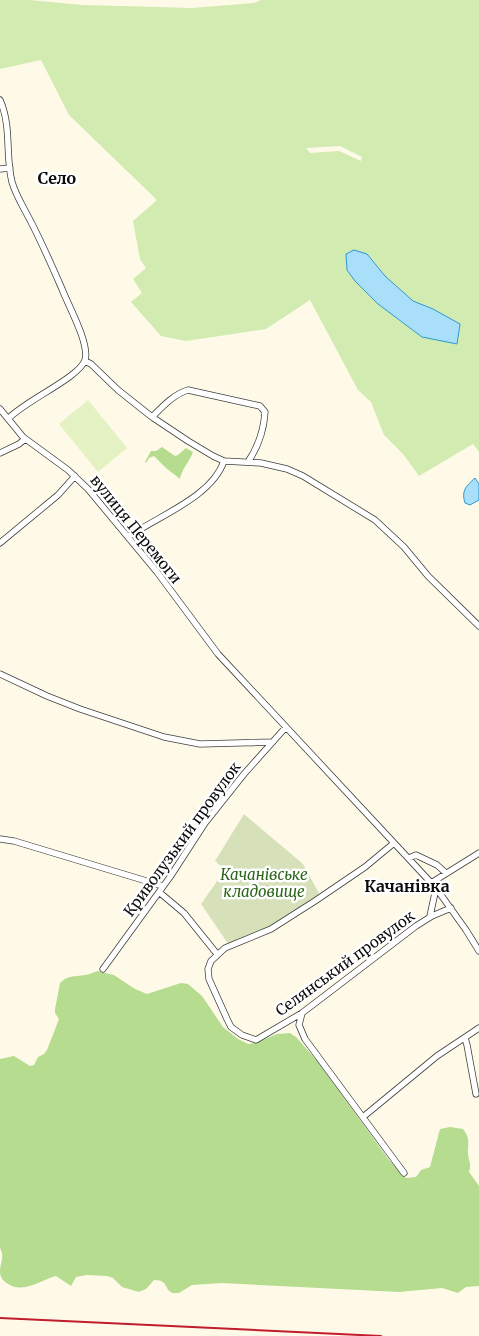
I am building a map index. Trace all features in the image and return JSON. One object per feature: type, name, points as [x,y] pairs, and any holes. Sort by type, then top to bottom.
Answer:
[{"type":"street","points":[[0,100],[7,123],[10,168],[14,188],[46,252],[86,352],[85,361],[75,373],[25,404],[8,420]]},
{"type":"street","points":[[0,169],[10,168]]},
{"type":"street","points":[[85,361],[91,364],[118,390],[152,417],[188,442],[224,461],[276,466],[297,473],[374,520],[404,547],[428,576],[479,626]]},
{"type":"street","points":[[152,417],[162,407],[185,391],[195,391],[260,406],[265,412],[264,422],[256,449],[248,462]]},
{"type":"street","name":"вулиця Перемоги","points":[[0,409],[25,439],[75,476],[158,572],[218,654],[434,886],[479,951]]},
{"type":"street","points":[[0,454],[25,439]]},
{"type":"street","points":[[128,537],[197,494],[219,474],[224,461]]},
{"type":"street","points":[[0,543],[58,495],[75,476]]},
{"type":"street","points":[[0,674],[80,709],[164,737],[200,744],[272,742]]},
{"type":"street","name":"Криволузький провулок","points":[[103,969],[240,778],[286,727]]},
{"type":"street","points":[[0,839],[14,841],[163,886]]},
{"type":"street","points":[[159,892],[190,919],[217,954],[225,948],[279,924],[362,869],[394,843]]},
{"type":"street","points":[[430,916],[434,886],[446,873],[479,853]]},
{"type":"street","points":[[409,858],[416,855],[438,865],[446,873]]},
{"type":"street","name":"Селянський провулок","points":[[217,954],[211,961],[208,969],[212,988],[231,1027],[242,1035],[256,1040],[302,1014],[401,936],[430,916],[451,908]]},
{"type":"street","points":[[302,1014],[299,1025],[305,1039],[404,1173]]},
{"type":"street","points":[[363,1117],[437,1056],[479,1028]]},
{"type":"street","points":[[464,1038],[468,1045],[476,1094]]},
{"type":"green space","points":[[0,0],[29,0],[83,5],[192,8],[254,3],[261,0],[479,0],[479,452],[473,444],[419,476],[403,454],[384,435],[371,402],[358,390],[310,300],[266,329],[186,341],[161,336],[131,302],[142,293],[133,279],[146,268],[140,259],[133,221],[157,200],[69,115],[41,60],[0,69]],"holes":[[[340,146],[362,157],[361,161],[339,151],[310,153],[306,148]],[[346,254],[367,254],[385,276],[413,301],[433,309],[355,281],[347,270]]]},
{"type":"green space","points":[[88,400],[127,448],[98,472],[59,424]]},
{"type":"green space","points":[[162,447],[175,456],[186,448],[193,452],[180,479],[154,456],[145,462],[151,451],[156,451]]},
{"type":"green space","name":"Качанівське кладовище","points":[[244,814],[303,864],[320,895],[274,925],[229,945],[201,904],[225,870],[215,861]]},
{"type":"green space","points":[[97,971],[114,975],[135,989],[147,994],[181,983],[188,984],[202,996],[223,1027],[248,1044],[277,1034],[290,1033],[296,1037],[318,1062],[389,1160],[406,1178],[416,1177],[421,1170],[430,1167],[440,1129],[450,1127],[463,1129],[468,1140],[469,1172],[479,1186],[479,1286],[466,1287],[458,1293],[442,1288],[399,1292],[222,1283],[192,1285],[179,1293],[172,1293],[160,1281],[154,1280],[146,1289],[139,1292],[122,1287],[113,1278],[107,1276],[87,1275],[76,1277],[71,1286],[56,1276],[20,1288],[5,1282],[1,1277],[0,1271],[2,1257],[0,1248],[0,1059],[14,1056],[30,1066],[34,1065],[38,1057],[47,1050],[59,1019],[55,1009],[60,983],[72,976],[87,975]]},
{"type":"water","points":[[354,250],[367,254],[385,276],[413,301],[433,309],[460,324],[457,344],[422,337],[378,304],[347,270],[346,254]]},
{"type":"water","points":[[475,478],[479,484],[479,500],[470,505],[465,503],[464,492]]},
{"type":"railway","points":[[0,1318],[381,1336]]},
{"type":"district","name":"Село","points":[[57,178]]},
{"type":"district","name":"Качанівка","points":[[407,886]]}]
